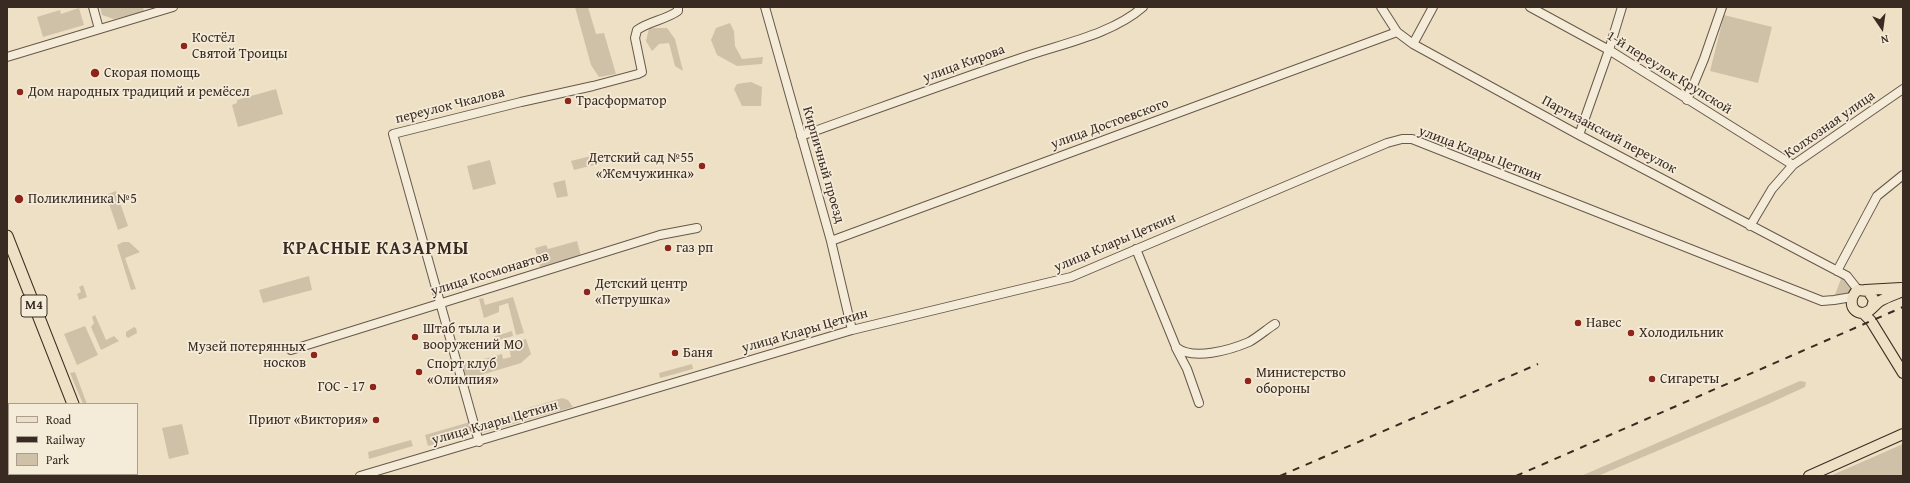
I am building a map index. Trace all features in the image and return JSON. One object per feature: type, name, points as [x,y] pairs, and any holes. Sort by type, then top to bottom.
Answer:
[{"type":"highway","name":"M4","points":[[7,236],[73,403]]},
{"type":"main road","points":[[1857,295],[1903,289]]},
{"type":"main road","points":[[1869,310],[1881,300],[1903,289]]},
{"type":"main road","name":"Партизанский переулок","points":[[1869,310],[1856,311],[1857,295],[1873,296],[1869,310],[1871,321],[1903,373]]},
{"type":"main road","name":"Партизанский переулок","points":[[1869,310],[1903,363]]},
{"type":"main road","points":[[1809,476],[1903,434]]},
{"type":"street","points":[[93,7],[99,29]]},
{"type":"street","points":[[7,57],[173,7]]},
{"type":"street","name":"переулок Чкалова","points":[[478,442],[392,134],[592,86],[642,72],[635,38],[637,30],[644,25],[670,17],[678,11],[678,7]]},
{"type":"street","name":"Кирпичный проезд","points":[[765,7],[831,241],[852,330]]},
{"type":"street","name":"улица Кирова","points":[[801,136],[1022,57],[1078,39],[1120,23],[1142,7]]},
{"type":"street","name":"Партизанский переулок","points":[[1381,7],[1397,32],[1413,44],[1578,135],[1847,276],[1857,295]]},
{"type":"street","points":[[1413,44],[1433,7]]},
{"type":"street","name":"1-й переулок Крупской","points":[[1530,7],[1609,50],[1793,165]]},
{"type":"street","points":[[1578,135],[1609,50],[1622,7]]},
{"type":"street","points":[[1687,100],[1704,59],[1720,7]]},
{"type":"street","name":"улица Достоевского","points":[[831,241],[1397,32]]},
{"type":"street","name":"Колхозная улица","points":[[1750,226],[1772,189],[1793,165],[1903,90]]},
{"type":"street","name":"улица Клары Цеткин","points":[[360,476],[852,330],[1053,283],[1071,277],[1387,143],[1402,139],[1412,139],[1822,301],[1857,295]]},
{"type":"street","points":[[1837,271],[1877,196],[1903,175]]},
{"type":"street","name":"улица Космонавтов","points":[[291,350],[660,235],[697,228]]},
{"type":"street","points":[[1136,249],[1176,347],[1187,369],[1199,403]]},
{"type":"street","points":[[1176,347],[1182,352],[1190,355],[1229,349],[1250,341],[1275,324]]},
{"type":"green space","points":[[100,7],[143,7],[144,12],[114,19],[102,15]]},
{"type":"green space","points":[[575,7],[588,7],[596,34],[604,33],[616,74],[599,77],[591,65]]},
{"type":"green space","points":[[79,8],[84,25],[43,37],[37,17],[60,10],[61,14]]},
{"type":"green space","points":[[1724,15],[1772,27],[1758,83],[1710,71]]},
{"type":"green space","points":[[730,23],[734,31],[735,46],[742,59],[763,57],[762,64],[737,66],[717,55],[711,40],[716,28]]},
{"type":"green space","points":[[649,28],[667,28],[675,39],[683,71],[675,66],[669,43],[659,44],[652,51],[646,41]]},
{"type":"green space","points":[[751,82],[762,87],[761,106],[742,106],[734,89],[737,84]]},
{"type":"green space","points":[[276,89],[283,114],[238,127],[232,105],[237,103],[237,100]]},
{"type":"green space","points":[[595,155],[598,164],[574,170],[571,161]]},
{"type":"green space","points":[[490,160],[496,184],[473,190],[467,166]]},
{"type":"green space","points":[[565,180],[568,196],[557,198],[553,183]]},
{"type":"green space","points":[[116,191],[128,226],[118,230],[106,195]]},
{"type":"green space","points":[[577,241],[581,256],[540,267],[535,248],[546,245],[548,249]]},
{"type":"green space","points":[[123,242],[129,242],[140,252],[125,258],[136,289],[131,290],[117,245]]},
{"type":"green space","points":[[309,276],[312,290],[263,303],[259,290]]},
{"type":"green space","points":[[1842,276],[1849,284],[1851,290],[1849,295],[1843,297],[1835,295]]},
{"type":"green space","points":[[83,285],[87,297],[79,300],[77,294],[81,292],[79,287]]},
{"type":"green space","points":[[513,297],[524,333],[516,335],[508,303],[499,306],[499,312],[484,318],[479,299],[483,298],[485,305]]},
{"type":"green space","points":[[95,315],[106,340],[114,336],[119,341],[101,350],[91,327],[94,323],[92,317]]},
{"type":"green space","points":[[85,326],[98,355],[77,365],[64,334]]},
{"type":"green space","points":[[134,327],[136,328],[137,333],[128,338],[126,336],[126,332]]},
{"type":"green space","points":[[512,331],[513,336],[495,341],[493,337]]},
{"type":"green space","points":[[526,339],[531,354],[521,363],[471,378],[466,376],[462,362],[466,361],[471,369],[482,366],[484,359],[502,354],[503,359],[511,357],[508,344]]},
{"type":"green space","points":[[692,364],[693,369],[660,378],[659,373]]},
{"type":"green space","points":[[75,372],[87,403],[83,403],[70,373]]},
{"type":"green space","points":[[1800,381],[1806,382],[1805,387],[1768,404],[1598,476],[1581,476]]},
{"type":"green space","points":[[562,398],[568,400],[573,407],[481,433],[479,423]]},
{"type":"green space","points":[[470,422],[473,433],[428,446],[425,435]]},
{"type":"green space","points":[[182,424],[189,454],[169,459],[162,428]]},
{"type":"green space","points":[[411,440],[413,446],[369,459],[368,452]]},
{"type":"green space","points":[[1903,444],[1903,476],[1830,476]]},
{"type":"railway","points":[[1516,476],[1903,307]]},
{"type":"railway","points":[[1280,476],[1538,364]]},
{"type":"place","name":"Костёл Святой Троицы","points":[[184,46]]},
{"type":"place","name":"Скорая помощь","points":[[95,73]]},
{"type":"place","name":"Дом народных традиций и ремёсел","points":[[20,92]]},
{"type":"place","name":"Трасформатор","points":[[568,101]]},
{"type":"place","name":"Детский сад №55 «Жемчужинка»","points":[[702,166]]},
{"type":"place","name":"Поликлиника №5","points":[[19,199]]},
{"type":"place","name":"газ рп","points":[[668,248]]},
{"type":"place","name":"Детский центр «Петрушка»","points":[[587,292]]},
{"type":"place","name":"Навес","points":[[1578,323]]},
{"type":"place","name":"Холодильник","points":[[1631,333]]},
{"type":"place","name":"Штаб тыла и вооружений МО","points":[[415,337]]},
{"type":"place","name":"Баня","points":[[675,353]]},
{"type":"place","name":"Музей потерянных носков","points":[[314,355]]},
{"type":"place","name":"Спорт клуб «Олимпия»","points":[[419,372]]},
{"type":"place","name":"Сигареты","points":[[1652,379]]},
{"type":"place","name":"Министерство обороны","points":[[1248,381]]},
{"type":"place","name":"ГОС - 17","points":[[373,387]]},
{"type":"place","name":"Приют «Виктория»","points":[[376,420]]},
{"type":"district","name":"КРАСНЫЕ КАЗАРМЫ","points":[[376,249]]}]
